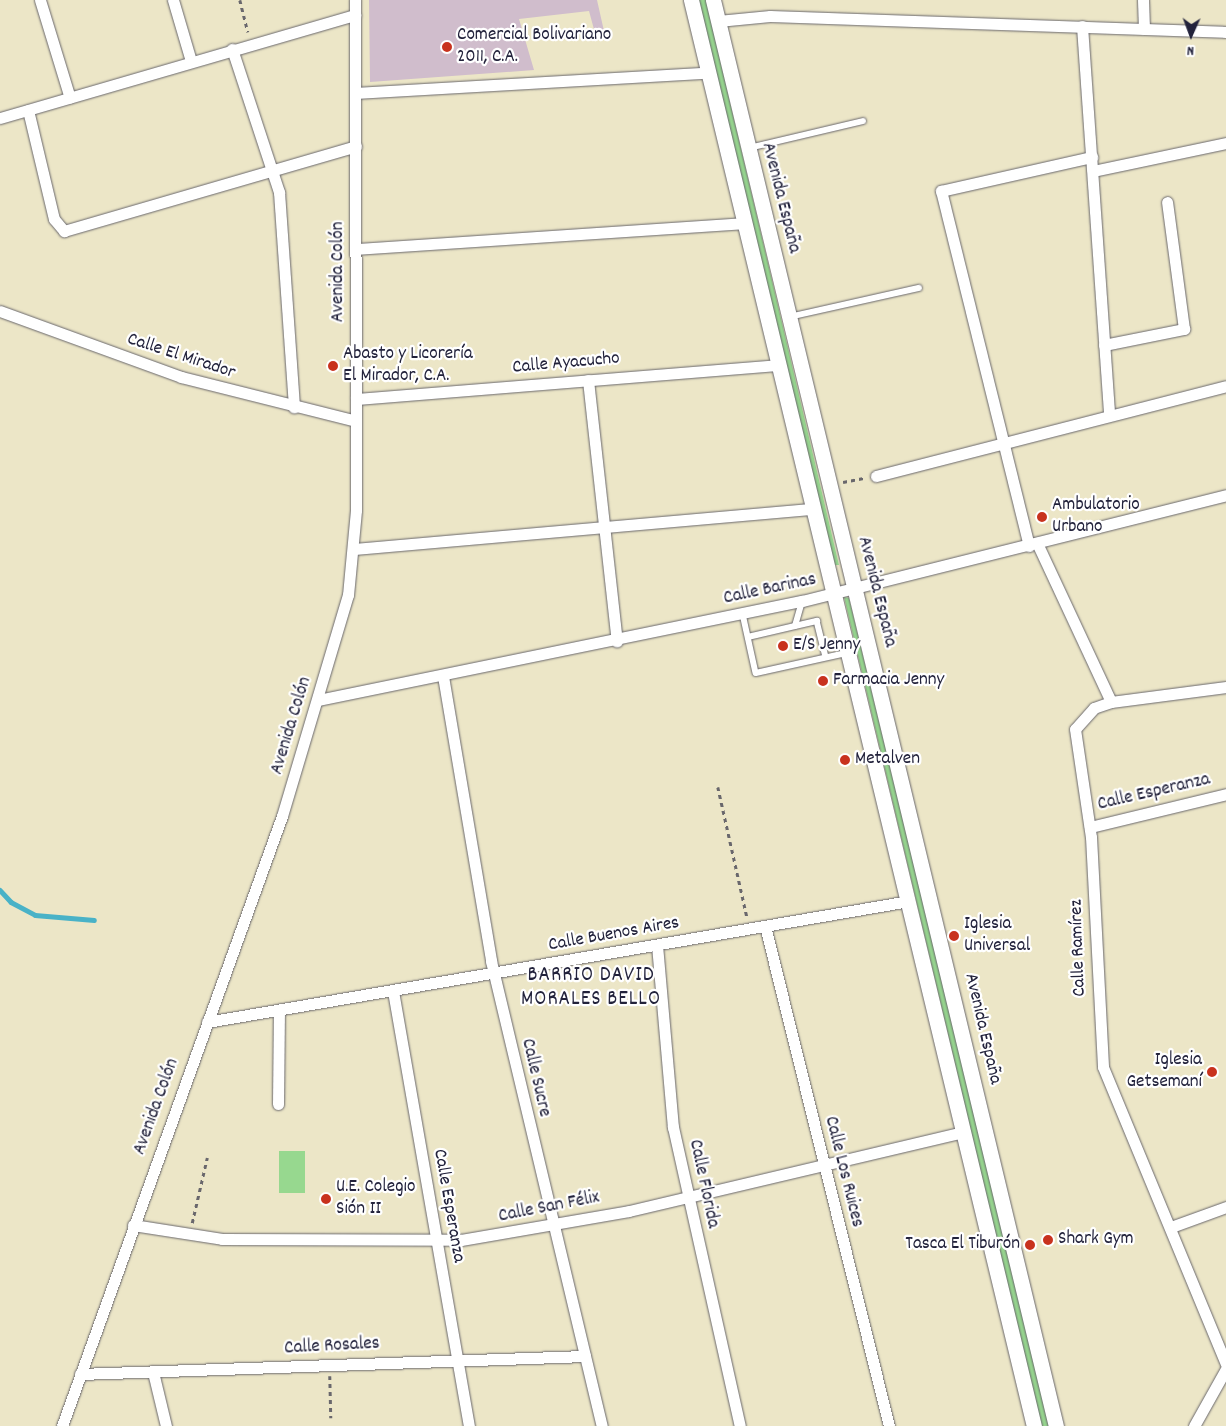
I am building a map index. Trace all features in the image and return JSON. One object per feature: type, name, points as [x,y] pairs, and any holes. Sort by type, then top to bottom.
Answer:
[{"type":"main road","points":[[691,0],[1034,1426]]},
{"type":"main road","name":"Avenida España","points":[[713,0],[1056,1426]]},
{"type":"street","points":[[40,0],[70,98]]},
{"type":"street","points":[[172,0],[192,61]]},
{"type":"street","name":"Avenida Colón","points":[[62,1426],[282,816],[348,595],[354,549],[356,421],[355,0]]},
{"type":"street","points":[[1144,0],[1144,29]]},
{"type":"street","points":[[0,118],[232,49],[355,15]]},
{"type":"street","points":[[718,21],[770,16],[1226,32]]},
{"type":"street","points":[[1082,26],[1109,416]]},
{"type":"street","points":[[232,49],[273,170],[280,199],[294,407]]},
{"type":"street","points":[[356,93],[708,73]]},
{"type":"street","points":[[28,110],[54,219],[64,231],[356,146]]},
{"type":"street","points":[[1093,171],[1226,143]]},
{"type":"street","points":[[1092,157],[941,191],[1001,443],[1033,544],[1111,702],[1226,687]]},
{"type":"street","points":[[1104,345],[1184,329],[1167,202]]},
{"type":"street","points":[[356,249],[744,223]]},
{"type":"street","name":"Calle El Mirador","points":[[0,311],[181,377],[294,407],[356,421]]},
{"type":"street","name":"Calle Ayacucho","points":[[356,399],[778,365]]},
{"type":"street","points":[[588,380],[616,641]]},
{"type":"street","points":[[876,476],[1226,386]]},
{"type":"street","name":"Calle Barinas","points":[[318,700],[616,641],[834,594],[1226,495]]},
{"type":"street","points":[[354,549],[813,509]]},
{"type":"street","name":"Calle Sucre","points":[[443,676],[494,975],[602,1426]]},
{"type":"street","name":"Calle Ramírez","points":[[1111,702],[1094,708],[1075,728],[1090,826],[1103,1067],[1226,1364]]},
{"type":"street","name":"Calle Esperanza","points":[[1090,826],[1226,794]]},
{"type":"street","name":"Calle Buenos Aires","points":[[207,1022],[494,975],[909,901]]},
{"type":"street","name":"Calle Los Ruices","points":[[765,926],[889,1426]]},
{"type":"street","name":"Calle Florida","points":[[657,945],[666,1072],[688,1197],[740,1426]]},
{"type":"street","name":"Calle Esperanza","points":[[393,992],[469,1426]]},
{"type":"street","points":[[278,1104],[279,1010]]},
{"type":"street","name":"Calle San Félix","points":[[133,1225],[189,1236],[338,1243],[436,1241],[554,1226],[688,1197],[964,1132]]},
{"type":"street","points":[[1171,1228],[1226,1206]]},
{"type":"street","name":"Calle Rosales","points":[[80,1374],[586,1356]]},
{"type":"street","points":[[1194,1426],[1226,1368]]},
{"type":"street","points":[[152,1372],[166,1426]]},
{"type":"lane","points":[[748,148],[864,121]]},
{"type":"lane","points":[[788,317],[919,288]]},
{"type":"lane","points":[[795,626],[802,601]]},
{"type":"lane","points":[[743,614],[756,673],[848,652]]},
{"type":"lane","points":[[748,637],[817,621],[826,657]]},
{"type":"path","points":[[240,0],[251,44]]},
{"type":"path","points":[[829,485],[876,476]]},
{"type":"path","points":[[718,787],[749,929]]},
{"type":"path","points":[[189,1236],[207,1158]]},
{"type":"path","points":[[330,1364],[331,1418]]},
{"type":"shaded area","name":"Comercial Bolivariano 2011, C.A.","points":[[369,0],[597,0],[606,40],[595,33],[589,11],[519,19],[534,70],[370,82]]},
{"type":"green space","points":[[698,0],[706,0],[839,565],[834,565]]},
{"type":"green space","points":[[844,597],[849,598],[1050,1426],[1041,1426]]},
{"type":"green space","points":[[279,1151],[305,1151],[305,1193],[279,1193]]},
{"type":"waterway","points":[[0,890],[11,902],[35,915],[94,920]]},
{"type":"place","name":"Comercial Bolivariano 2011, C.A.","points":[[447,47]]},
{"type":"place","name":"Abasto y Licorería El Mirador, C.A.","points":[[333,366]]},
{"type":"place","name":"Ambulatorio Urbano","points":[[1042,517]]},
{"type":"place","name":"E/S Jenny","points":[[783,646]]},
{"type":"place","name":"Farmacia Jenny","points":[[823,681]]},
{"type":"place","name":"Metalven","points":[[845,760]]},
{"type":"place","name":"Iglesia Universal","points":[[954,936]]},
{"type":"place","name":"Iglesia Getsemaní","points":[[1212,1072]]},
{"type":"place","name":"U.E. Colegio Sión II","points":[[326,1199]]},
{"type":"place","name":"Shark Gym","points":[[1048,1240]]},
{"type":"place","name":"Tasca El Tiburón","points":[[1030,1245]]},
{"type":"district","name":"BARRIO DAVID MORALES BELLO","points":[[591,988]]}]
